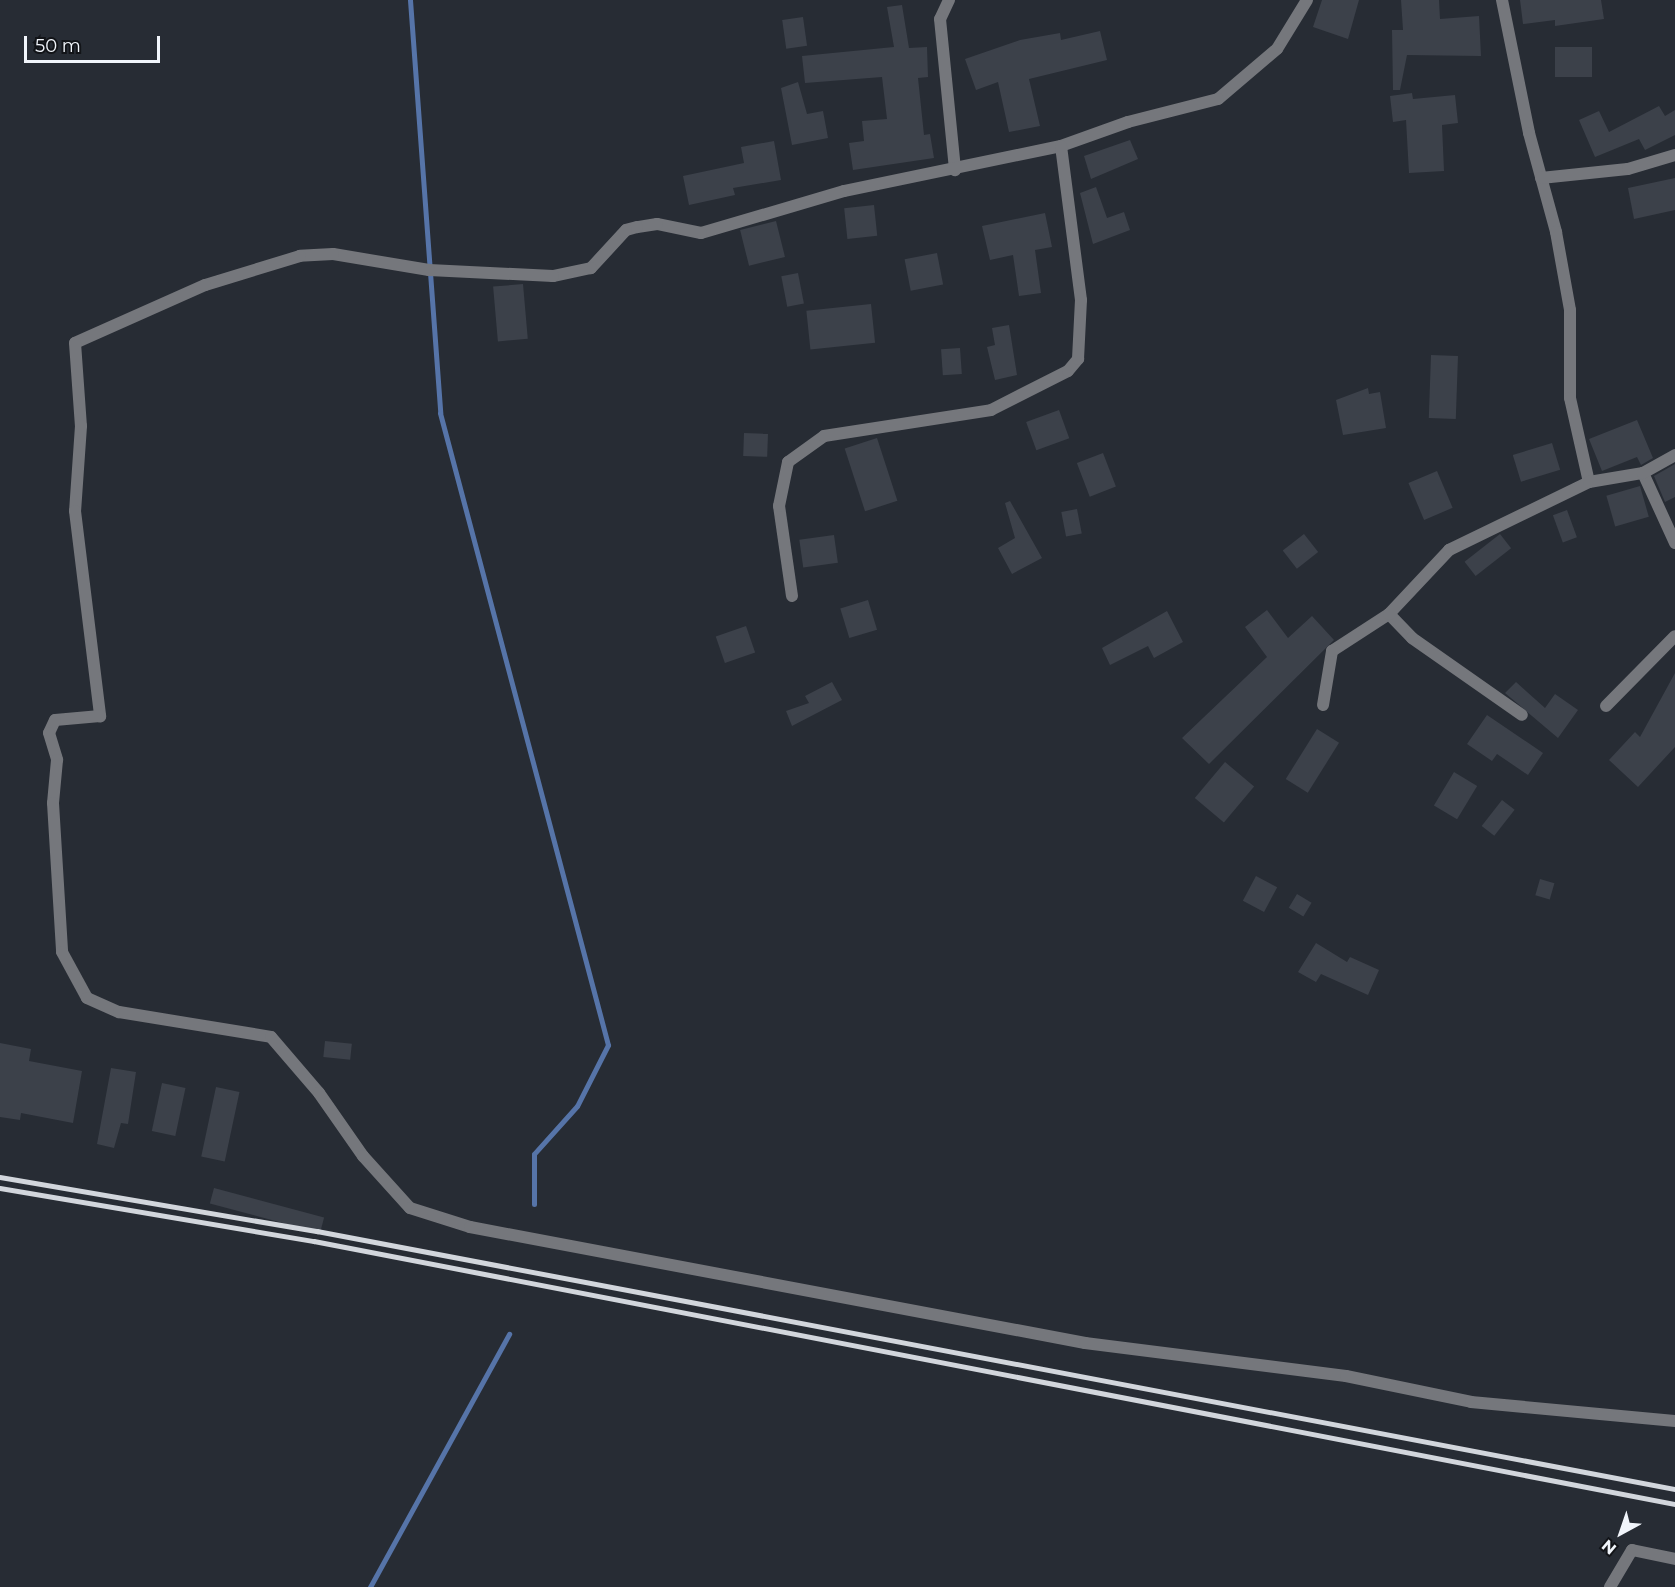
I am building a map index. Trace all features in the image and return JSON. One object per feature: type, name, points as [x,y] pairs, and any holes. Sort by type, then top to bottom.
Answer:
[{"type":"street","points":[[949,0],[940,19],[955,170]]},
{"type":"street","points":[[1307,0],[1277,49],[1218,99],[1128,122],[1061,146],[955,170],[844,191],[701,233],[657,224],[637,227],[626,230],[591,268],[553,276],[429,270],[333,254],[300,256],[205,285],[75,343],[81,426],[75,511],[100,716],[55,720],[49,733],[57,760],[54,803],[62,952],[87,998],[119,1012],[271,1037],[319,1093],[363,1156],[410,1208],[470,1227],[1085,1343],[1346,1376],[1470,1402],[1675,1421]]},
{"type":"street","points":[[1502,0],[1570,310],[1570,398],[1589,482]]},
{"type":"street","points":[[792,596],[779,506],[788,462],[824,436],[991,410],[1068,371],[1078,359],[1081,300],[1061,146]]},
{"type":"street","points":[[1541,178],[1628,169],[1675,155]]},
{"type":"street","points":[[1323,705],[1332,651],[1389,614],[1449,550],[1589,482],[1643,473],[1675,454]]},
{"type":"street","points":[[1643,473],[1675,543]]},
{"type":"street","points":[[1389,614],[1412,638],[1522,715]]},
{"type":"street","points":[[1606,706],[1675,636]]},
{"type":"street","points":[[1610,1587],[1632,1550],[1675,1559]]},
{"type":"building","points":[[1322,0],[1359,0],[1348,39],[1313,27]]},
{"type":"building","points":[[1401,0],[1439,0],[1440,19],[1479,16],[1481,56],[1407,55],[1400,90],[1393,90],[1392,30],[1403,30]]},
{"type":"building","points":[[1520,0],[1601,0],[1604,19],[1555,26],[1555,20],[1523,24]]},
{"type":"building","points":[[902,5],[909,48],[927,47],[928,77],[918,78],[924,135],[930,134],[934,158],[853,170],[849,143],[864,141],[862,121],[887,119],[882,77],[805,83],[802,56],[894,47],[887,7]]},
{"type":"building","points":[[803,17],[807,46],[786,49],[782,20]]},
{"type":"building","points":[[1100,31],[1107,60],[1029,79],[1040,126],[1009,132],[998,82],[976,90],[965,59],[1020,40],[1060,33],[1061,40]]},
{"type":"building","points":[[1555,47],[1592,47],[1592,77],[1555,77]]},
{"type":"building","points":[[798,82],[807,114],[823,111],[828,138],[792,145],[781,88]]},
{"type":"building","points":[[1412,93],[1413,99],[1455,95],[1458,123],[1442,125],[1444,171],[1409,173],[1406,120],[1393,122],[1390,96]]},
{"type":"building","points":[[1659,106],[1665,116],[1675,110],[1675,135],[1645,150],[1639,139],[1595,157],[1579,120],[1599,111],[1609,132]]},
{"type":"building","points":[[1130,140],[1138,159],[1091,179],[1084,156]]},
{"type":"building","points":[[774,141],[781,180],[733,188],[735,195],[689,205],[683,176],[744,163],[741,147]]},
{"type":"building","points":[[1675,178],[1675,210],[1634,219],[1628,188]]},
{"type":"building","points":[[1096,187],[1107,218],[1124,212],[1130,230],[1093,244],[1080,193]]},
{"type":"building","points":[[874,205],[877,236],[847,239],[844,208]]},
{"type":"building","points":[[1045,213],[1052,247],[1035,250],[1041,293],[1019,296],[1013,255],[990,260],[982,226]]},
{"type":"building","points":[[776,221],[785,257],[749,266],[740,230]]},
{"type":"building","points":[[937,253],[943,284],[911,291],[905,259]]},
{"type":"building","points":[[798,273],[804,303],[787,307],[781,276]]},
{"type":"building","points":[[523,284],[528,339],[498,341],[493,287]]},
{"type":"building","points":[[871,304],[875,343],[810,350],[806,311]]},
{"type":"building","points":[[1009,325],[1017,375],[995,380],[987,347],[995,345],[992,328]]},
{"type":"building","points":[[960,348],[962,374],[943,375],[941,349]]},
{"type":"building","points":[[1431,355],[1458,356],[1456,419],[1429,418]]},
{"type":"building","points":[[1368,388],[1369,394],[1380,392],[1386,428],[1343,435],[1336,400]]},
{"type":"building","points":[[1059,410],[1069,438],[1036,450],[1026,422]]},
{"type":"building","points":[[1637,420],[1653,458],[1641,465],[1637,457],[1602,471],[1589,439]]},
{"type":"building","points":[[744,433],[768,434],[767,457],[743,456]]},
{"type":"building","points":[[877,438],[897,501],[865,511],[845,449]]},
{"type":"building","points":[[1552,443],[1560,470],[1521,482],[1513,455]]},
{"type":"building","points":[[1103,453],[1116,487],[1090,497],[1077,463]]},
{"type":"building","points":[[1675,464],[1675,497],[1665,502],[1654,476]]},
{"type":"building","points":[[1437,471],[1453,508],[1424,520],[1408,483]]},
{"type":"building","points":[[1640,486],[1649,517],[1615,526],[1606,496]]},
{"type":"building","points":[[1010,501],[1042,558],[1012,574],[998,548],[1015,538],[1005,503]]},
{"type":"building","points":[[1077,509],[1082,534],[1066,537],[1061,512]]},
{"type":"building","points":[[1567,510],[1577,537],[1563,542],[1553,515]]},
{"type":"building","points":[[1304,534],[1318,552],[1297,569],[1283,551]]},
{"type":"building","points":[[1500,534],[1511,548],[1476,576],[1465,562]]},
{"type":"building","points":[[834,535],[838,563],[803,568],[799,540]]},
{"type":"building","points":[[868,600],[877,630],[849,638],[840,608]]},
{"type":"building","points":[[1267,610],[1288,638],[1312,616],[1334,640],[1209,764],[1182,738],[1267,657],[1245,627]]},
{"type":"building","points":[[1167,611],[1183,642],[1154,658],[1148,646],[1110,665],[1102,648]]},
{"type":"building","points":[[746,626],[755,652],[725,663],[716,636]]},
{"type":"building","points":[[1675,673],[1675,747],[1638,787],[1609,760],[1635,732],[1640,737]]},
{"type":"building","points":[[832,682],[842,700],[792,726],[786,711],[809,703],[805,696]]},
{"type":"building","points":[[1516,682],[1545,708],[1555,694],[1578,710],[1558,738],[1505,693]]},
{"type":"building","points":[[1487,715],[1543,753],[1528,775],[1497,754],[1492,761],[1467,744]]},
{"type":"building","points":[[1317,729],[1339,743],[1308,793],[1286,779]]},
{"type":"building","points":[[1225,762],[1254,786],[1224,822],[1195,798]]},
{"type":"building","points":[[1454,772],[1477,786],[1457,819],[1434,805]]},
{"type":"building","points":[[1502,800],[1515,810],[1494,836],[1482,826]]},
{"type":"building","points":[[1256,876],[1277,887],[1264,912],[1243,901]]},
{"type":"building","points":[[1540,879],[1554,883],[1550,899],[1535,895]]},
{"type":"building","points":[[1297,894],[1312,903],[1303,916],[1289,908]]},
{"type":"building","points":[[1316,943],[1347,962],[1350,957],[1379,970],[1368,995],[1321,974],[1316,982],[1298,972]]},
{"type":"building","points":[[325,1041],[352,1044],[350,1060],[323,1057]]},
{"type":"building","points":[[0,1043],[31,1049],[29,1061],[82,1071],[73,1123],[21,1113],[20,1120],[0,1117]]},
{"type":"building","points":[[111,1068],[136,1072],[128,1124],[121,1123],[114,1148],[97,1144]]},
{"type":"building","points":[[162,1083],[185,1088],[175,1136],[152,1131]]},
{"type":"building","points":[[216,1087],[239,1092],[225,1161],[201,1156]]},
{"type":"building","points":[[214,1188],[324,1218],[320,1233],[210,1203]]},
{"type":"waterway","points":[[410,0],[440,413],[608,1045],[577,1106],[534,1154],[534,1204]]},
{"type":"waterway","points":[[370,1587],[509,1334]]},
{"type":"railway","points":[[0,1177],[317,1231],[1675,1489]]},
{"type":"railway","points":[[0,1188],[314,1241],[1675,1504]]}]
